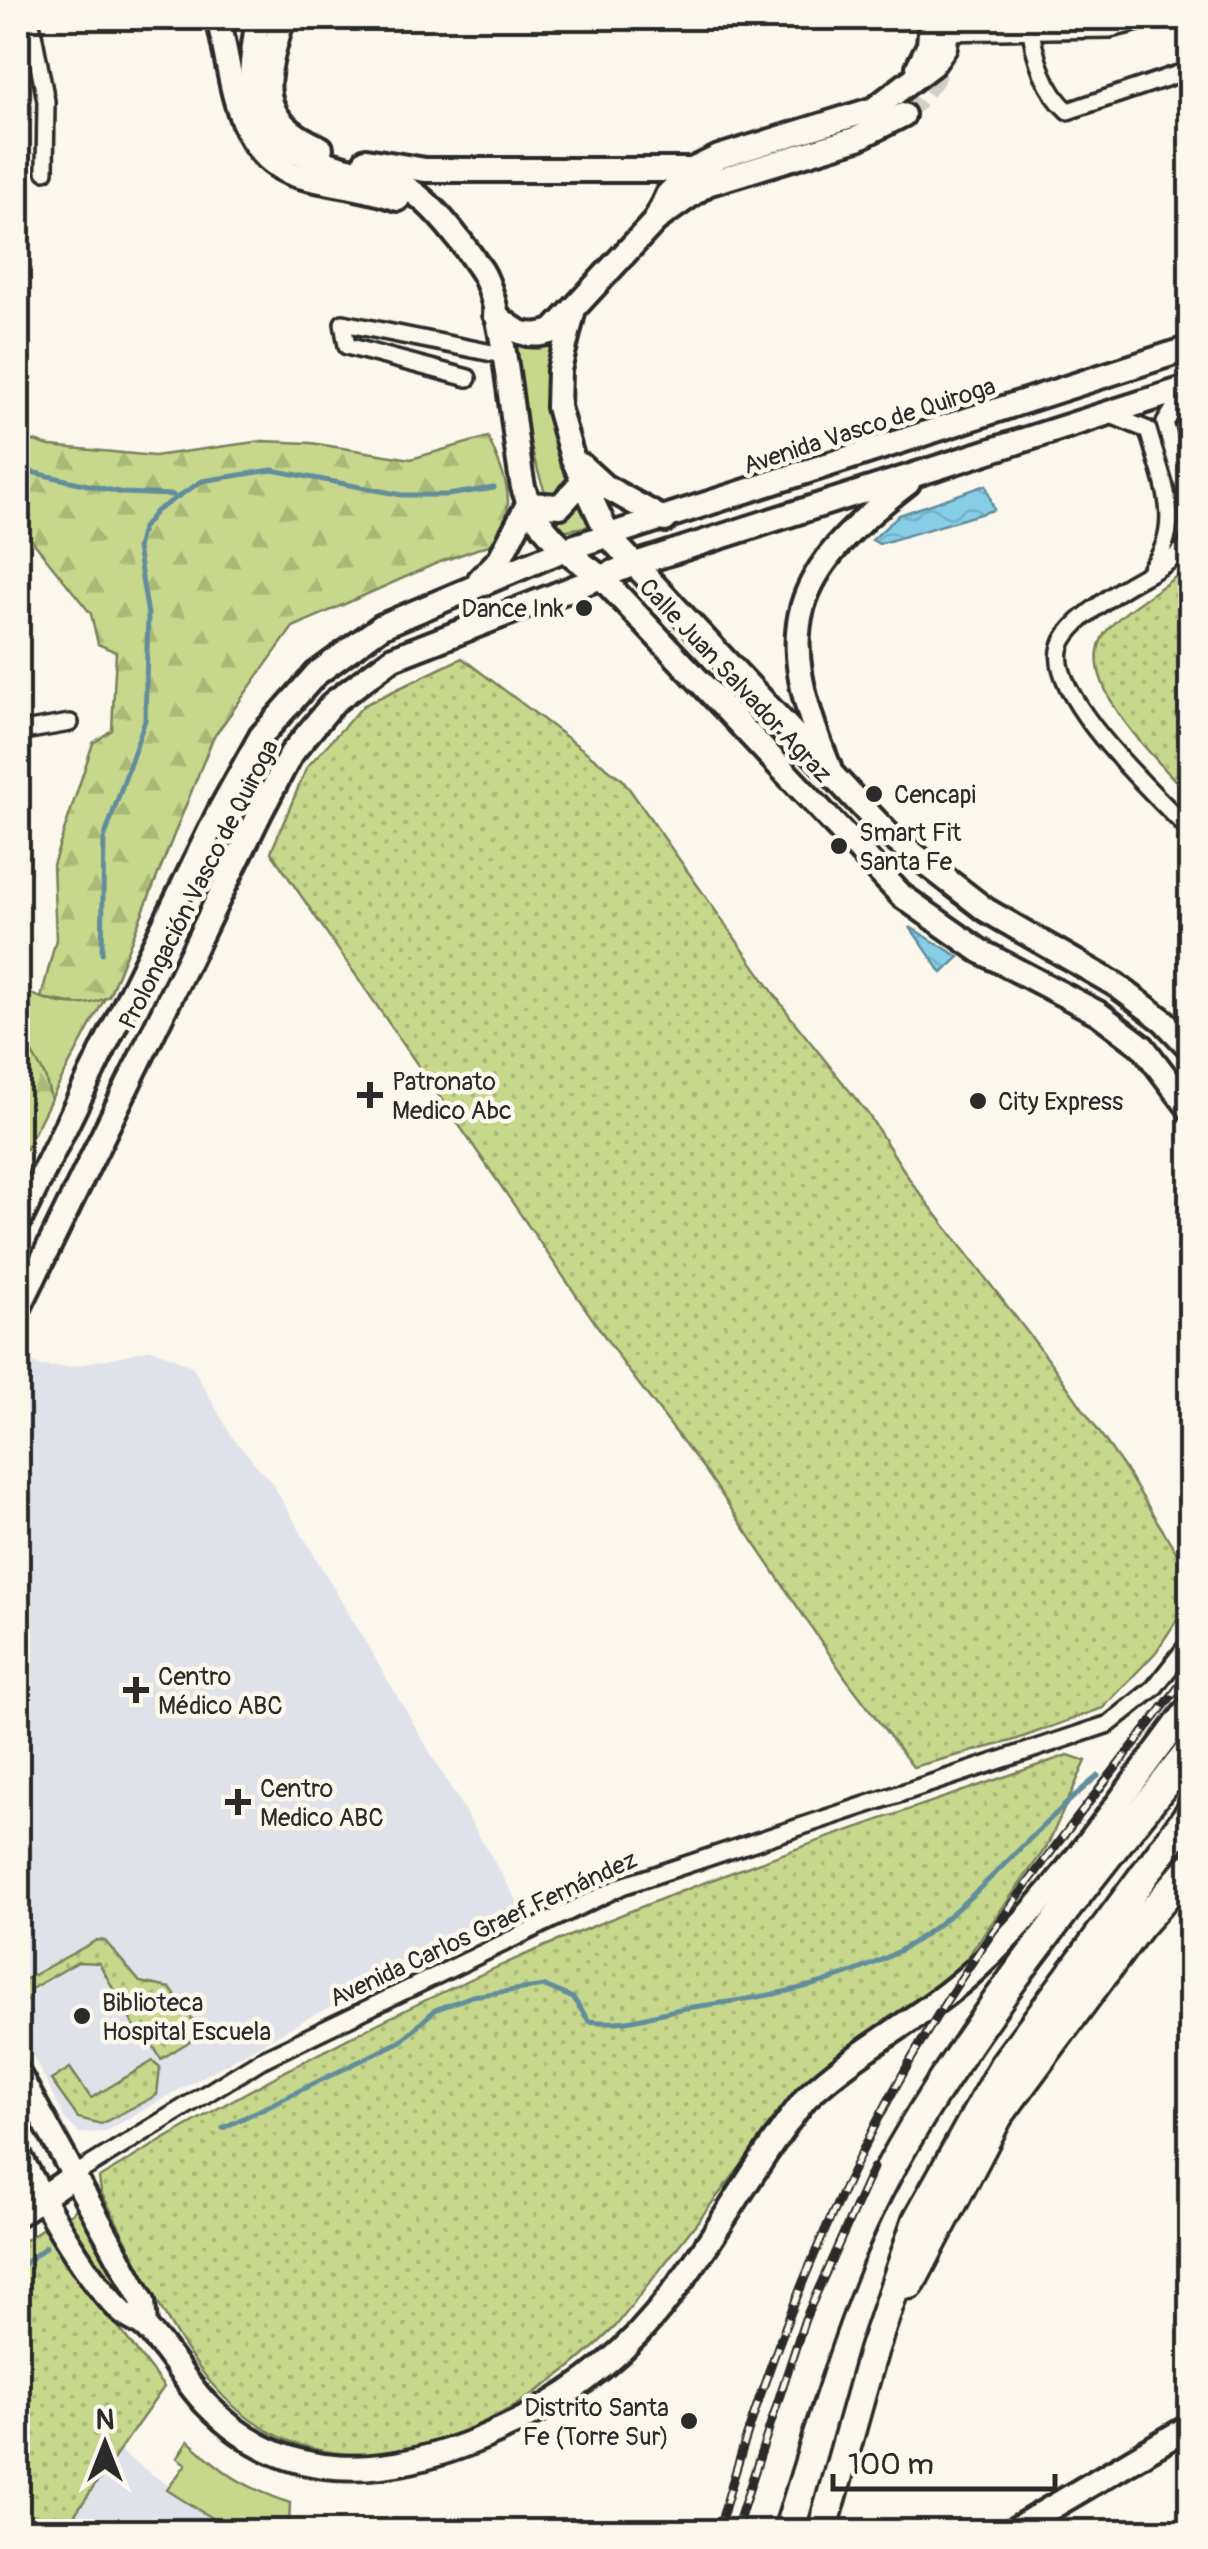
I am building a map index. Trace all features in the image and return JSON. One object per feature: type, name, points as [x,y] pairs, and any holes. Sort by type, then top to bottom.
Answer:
[{"type":"highway","points":[[756,2532],[807,2369],[892,2165],[971,2036],[1190,1751]]},
{"type":"highway","points":[[825,2521],[873,2351],[917,2221],[1004,2066],[1190,1813]]},
{"type":"highway","points":[[873,2351],[998,2116],[1138,1927],[1190,1868]]},
{"type":"street","points":[[30,18],[46,101],[46,171]]},
{"type":"street","points":[[218,18],[246,133],[260,154],[282,170],[390,196],[431,211]]},
{"type":"street","points":[[235,96],[246,18]]},
{"type":"street","points":[[246,18],[250,98],[263,132],[289,151],[410,190],[484,273],[495,314],[528,504],[498,560],[473,585]]},
{"type":"street","points":[[283,18],[266,87],[277,118],[297,138],[319,148],[395,168],[425,170],[692,170]]},
{"type":"street","points":[[656,221],[667,196],[692,170],[718,157],[855,118],[907,82],[923,60],[939,25],[1110,28],[1154,18]]},
{"type":"street","points":[[1030,25],[1050,90],[1068,110],[1190,70]]},
{"type":"street","points":[[495,314],[514,331],[533,338],[553,330],[656,221],[707,184],[858,138],[903,115]]},
{"type":"street","name":"Calle Juan Salvador Agraz","points":[[574,312],[559,370],[558,407],[572,457],[608,537],[889,835],[986,910],[1116,986],[1164,1020],[1190,1048]]},
{"type":"street","points":[[468,378],[346,346],[343,323],[502,355]]},
{"type":"street","name":"Avenida Vasco de Quiroga","points":[[563,550],[1190,348]]},
{"type":"street","points":[[601,577],[1188,388]]},
{"type":"street","points":[[1188,388],[1165,423],[1190,506]]},
{"type":"street","points":[[1106,413],[1148,430],[1172,524],[1163,553],[1152,568],[1070,631],[1062,644],[1058,665],[1072,698],[1190,831]]},
{"type":"street","points":[[572,457],[604,486],[665,520]]},
{"type":"street","points":[[834,780],[801,691],[797,654],[802,603],[815,574],[847,531],[923,472]]},
{"type":"street","points":[[528,504],[560,506],[583,481]]},
{"type":"street","name":"Calle Juan Salvador Agraz","points":[[528,504],[563,550],[601,577],[902,896],[980,950],[1098,1013],[1142,1047],[1190,1110]]},
{"type":"street","points":[[1152,568],[1178,560],[1190,541]]},
{"type":"street","name":"Prolongación Vasco de Quiroga","points":[[18,1224],[261,736],[316,674],[382,626],[563,550]]},
{"type":"street","name":"Prolongación Vasco de Quiroga","points":[[18,1310],[291,754],[334,702],[394,658],[601,577]]},
{"type":"street","points":[[649,628],[672,606]]},
{"type":"street","points":[[18,732],[70,724]]},
{"type":"street","points":[[872,864],[873,841],[881,833],[889,835]]},
{"type":"street","points":[[101,1052],[136,1069]]},
{"type":"street","name":"Avenida Carlos Graef Fernández","points":[[76,2174],[261,2060],[622,1886],[1109,1724],[1154,1688],[1190,1642]]},
{"type":"street","points":[[18,2154],[42,2197],[122,2312],[145,2326],[206,2404],[241,2435],[311,2466],[378,2468],[426,2460],[549,2407],[606,2364],[653,2318],[806,2098],[828,2076],[942,1998],[1004,1942],[1190,1706]]},
{"type":"street","points":[[18,2073],[143,2302],[145,2326]]},
{"type":"street","points":[[18,2214],[76,2174]]},
{"type":"street","points":[[1010,2532],[1190,2426]]},
{"type":"shaded area","name":"Centro Medico ABC","points":[[22,1332],[21,1355],[39,1366],[70,1367],[152,1349],[192,1366],[232,1437],[272,1483],[525,1914],[306,2019],[104,2132],[79,2133],[65,2119],[18,2026],[18,1343]]},
{"type":"shaded area","points":[[118,2450],[194,2504],[239,2532],[63,2532]]},
{"type":"green space","points":[[515,339],[555,342],[568,467],[596,525],[562,531],[552,509],[529,438]]},
{"type":"green space","points":[[18,436],[50,446],[154,456],[262,441],[311,443],[411,459],[488,437],[507,489],[507,514],[497,542],[437,563],[293,627],[213,738],[109,996],[89,1006],[41,998],[56,939],[53,865],[93,743],[112,730],[116,652],[98,644],[91,614],[18,523]]},
{"type":"green space","points":[[1179,574],[1190,584],[1190,797],[1141,743],[1109,698],[1100,675],[1098,653],[1112,625]]},
{"type":"green space","points":[[462,658],[623,780],[792,1019],[868,1114],[912,1183],[1048,1359],[1123,1466],[1190,1574],[1190,1600],[1156,1652],[1103,1708],[1012,1741],[913,1767],[845,1677],[707,1473],[625,1366],[271,852],[307,767],[364,705]]},
{"type":"green space","points":[[18,988],[61,1003],[84,1004],[105,998],[51,1099],[45,1076],[18,1028]]},
{"type":"green space","points":[[18,1028],[45,1075],[51,1099],[18,1165]]},
{"type":"green space","points":[[1068,1755],[1086,1761],[1047,1846],[951,1980],[797,2094],[616,2326],[573,2365],[525,2400],[472,2428],[418,2447],[363,2454],[309,2448],[258,2425],[211,2383],[194,2362],[101,2192],[99,2178],[340,2043],[527,1954],[769,1859]]},
{"type":"green space","points":[[97,1940],[105,1941],[140,1982],[170,1988],[197,2026],[195,2038],[161,2059],[142,2027],[135,2028],[99,1963],[78,1962],[31,1989],[30,1999],[18,2005],[19,1983]]},
{"type":"green space","points":[[153,2061],[160,2067],[157,2095],[101,2124],[78,2118],[51,2080],[70,2068],[91,2098]]},
{"type":"green space","points":[[76,2209],[135,2311],[131,2312],[67,2217]]},
{"type":"green space","points":[[43,2228],[164,2387],[63,2531],[18,2532],[18,2245]]},
{"type":"green space","points":[[188,2441],[235,2478],[290,2503],[289,2527],[282,2531],[232,2531],[167,2490],[186,2464],[177,2458]]},
{"type":"water","points":[[986,485],[994,510],[879,544],[872,540],[899,515]]},
{"type":"water","points":[[910,927],[959,957],[942,973]]},
{"type":"waterway","points":[[18,469],[123,493],[173,495]]},
{"type":"waterway","points":[[102,953],[104,839],[145,720],[148,615],[137,548],[142,529],[156,511],[202,481],[272,470],[402,495],[447,495],[494,488]]},
{"type":"waterway","points":[[18,1088],[25,1084]]},
{"type":"waterway","points":[[223,2128],[401,2041],[435,2010],[472,1996],[545,1986],[573,1998],[589,2021],[618,2022],[783,1992],[871,1965],[899,1951],[947,1917],[1098,1776]]},
{"type":"waterway","points":[[18,2268],[46,2247]]},
{"type":"tunnel","points":[[903,115],[933,79],[943,52]]},
{"type":"railway","points":[[718,2532],[780,2339],[833,2213],[893,2092],[987,1940],[1190,1672]]},
{"type":"railway","points":[[735,2532],[805,2319],[873,2168]]},
{"type":"place","name":"Dance Ink","points":[[584,608]]},
{"type":"place","name":"Cencapi","points":[[874,794]]},
{"type":"place","name":"Smart Fit Santa Fe","points":[[839,846]]},
{"type":"place","name":"Patronato Medico Abc","points":[[370,1095]]},
{"type":"place","name":"City Express","points":[[978,1101]]},
{"type":"place","name":"Centro Médico ABC","points":[[136,1690]]},
{"type":"place","name":"Centro Medico ABC","points":[[238,1802]]},
{"type":"place","name":"Biblioteca Hospital Escuela","points":[[82,2016]]},
{"type":"place","name":"Distrito Santa Fe (Torre Sur)","points":[[689,2421]]}]
